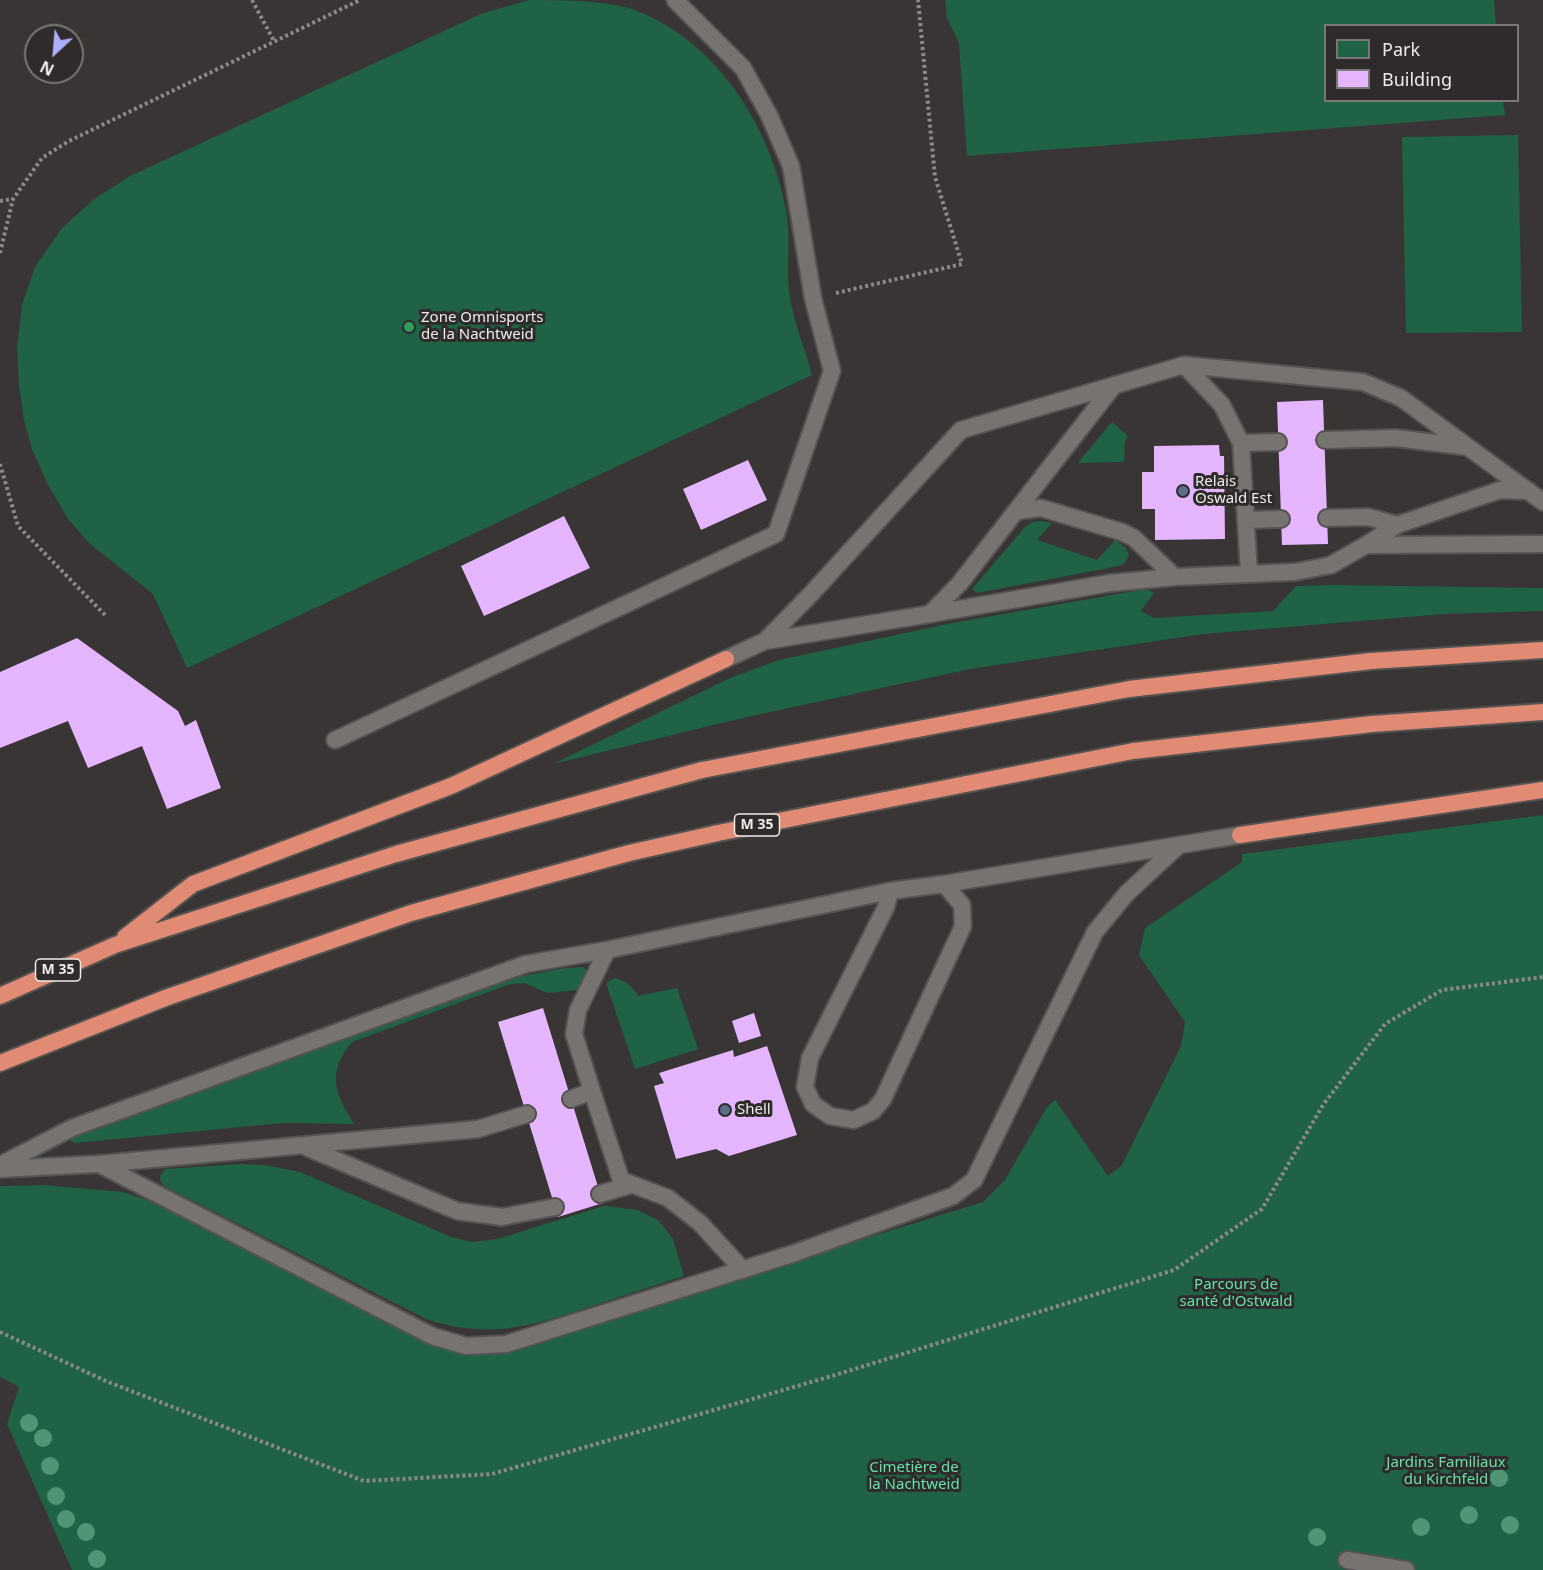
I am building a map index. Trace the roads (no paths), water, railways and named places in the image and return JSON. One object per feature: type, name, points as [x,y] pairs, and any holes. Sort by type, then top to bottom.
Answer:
[{"type":"highway","name":"M 35","points":[[0,996],[115,945],[396,854],[702,770],[1129,689],[1371,661],[1543,650]]},
{"type":"highway","points":[[115,945],[193,884],[452,786],[726,659]]},
{"type":"highway","name":"M 35","points":[[0,1063],[168,997],[411,913],[629,853],[718,833],[1133,751],[1372,724],[1543,712]]},
{"type":"highway","points":[[1240,835],[1543,790]]},
{"type":"lane","points":[[335,740],[776,534],[832,371],[813,298],[791,166],[769,115],[743,68],[675,0]]},
{"type":"lane","points":[[1184,364],[1222,405],[1241,443],[1249,573]]},
{"type":"lane","points":[[765,641],[961,430],[1184,364],[1363,382],[1401,398],[1543,502]]},
{"type":"lane","points":[[930,614],[953,591],[1017,512],[1114,385]]},
{"type":"lane","points":[[1325,440],[1396,438],[1469,447]]},
{"type":"lane","points":[[1241,443],[1278,442]]},
{"type":"lane","points":[[726,659],[765,641],[1110,583],[1175,577],[1295,572],[1331,565],[1397,525],[1500,490],[1529,491]]},
{"type":"lane","points":[[1017,512],[1041,508],[1122,532],[1134,538],[1175,577]]},
{"type":"lane","points":[[1327,518],[1368,517],[1397,525]]},
{"type":"lane","points":[[1246,520],[1281,519]]},
{"type":"lane","points":[[1366,545],[1543,544]]},
{"type":"lane","points":[[0,1167],[72,1128],[526,964],[607,950],[890,891],[1240,835]]},
{"type":"lane","points":[[99,1164],[432,1336],[466,1346],[506,1344],[795,1253],[953,1196],[974,1180],[1095,932],[1127,893],[1178,846]]},
{"type":"lane","points":[[890,891],[886,907],[810,1058],[806,1087],[813,1104],[830,1116],[854,1120],[873,1112],[883,1099],[963,926],[962,905],[944,884]]},
{"type":"lane","points":[[607,950],[578,1010],[574,1034],[621,1180],[668,1198],[700,1223],[743,1270]]},
{"type":"lane","points":[[571,1099],[592,1091]]},
{"type":"lane","points":[[0,1167],[99,1164],[478,1129],[526,1114]]},
{"type":"lane","points":[[305,1146],[457,1211],[502,1217],[555,1207]]},
{"type":"lane","points":[[600,1194],[630,1185]]},
{"type":"lane","points":[[1347,1560],[1407,1570]]},
{"type":"place","name":"Zone Omnisports de la Nachtweid","points":[[409,327]]},
{"type":"place","name":"Relais Oswald Est","points":[[1183,491]]},
{"type":"place","name":"Shell","points":[[725,1110]]},
{"type":"park label","name":"Parcours de santé d'Ostwald","points":[[1236,1294]]},
{"type":"park label","name":"Jardins Familiaux du Kirchfeld","points":[[1446,1472]]},
{"type":"park label","name":"Cimetière de la Nachtweid","points":[[914,1476]]}]
